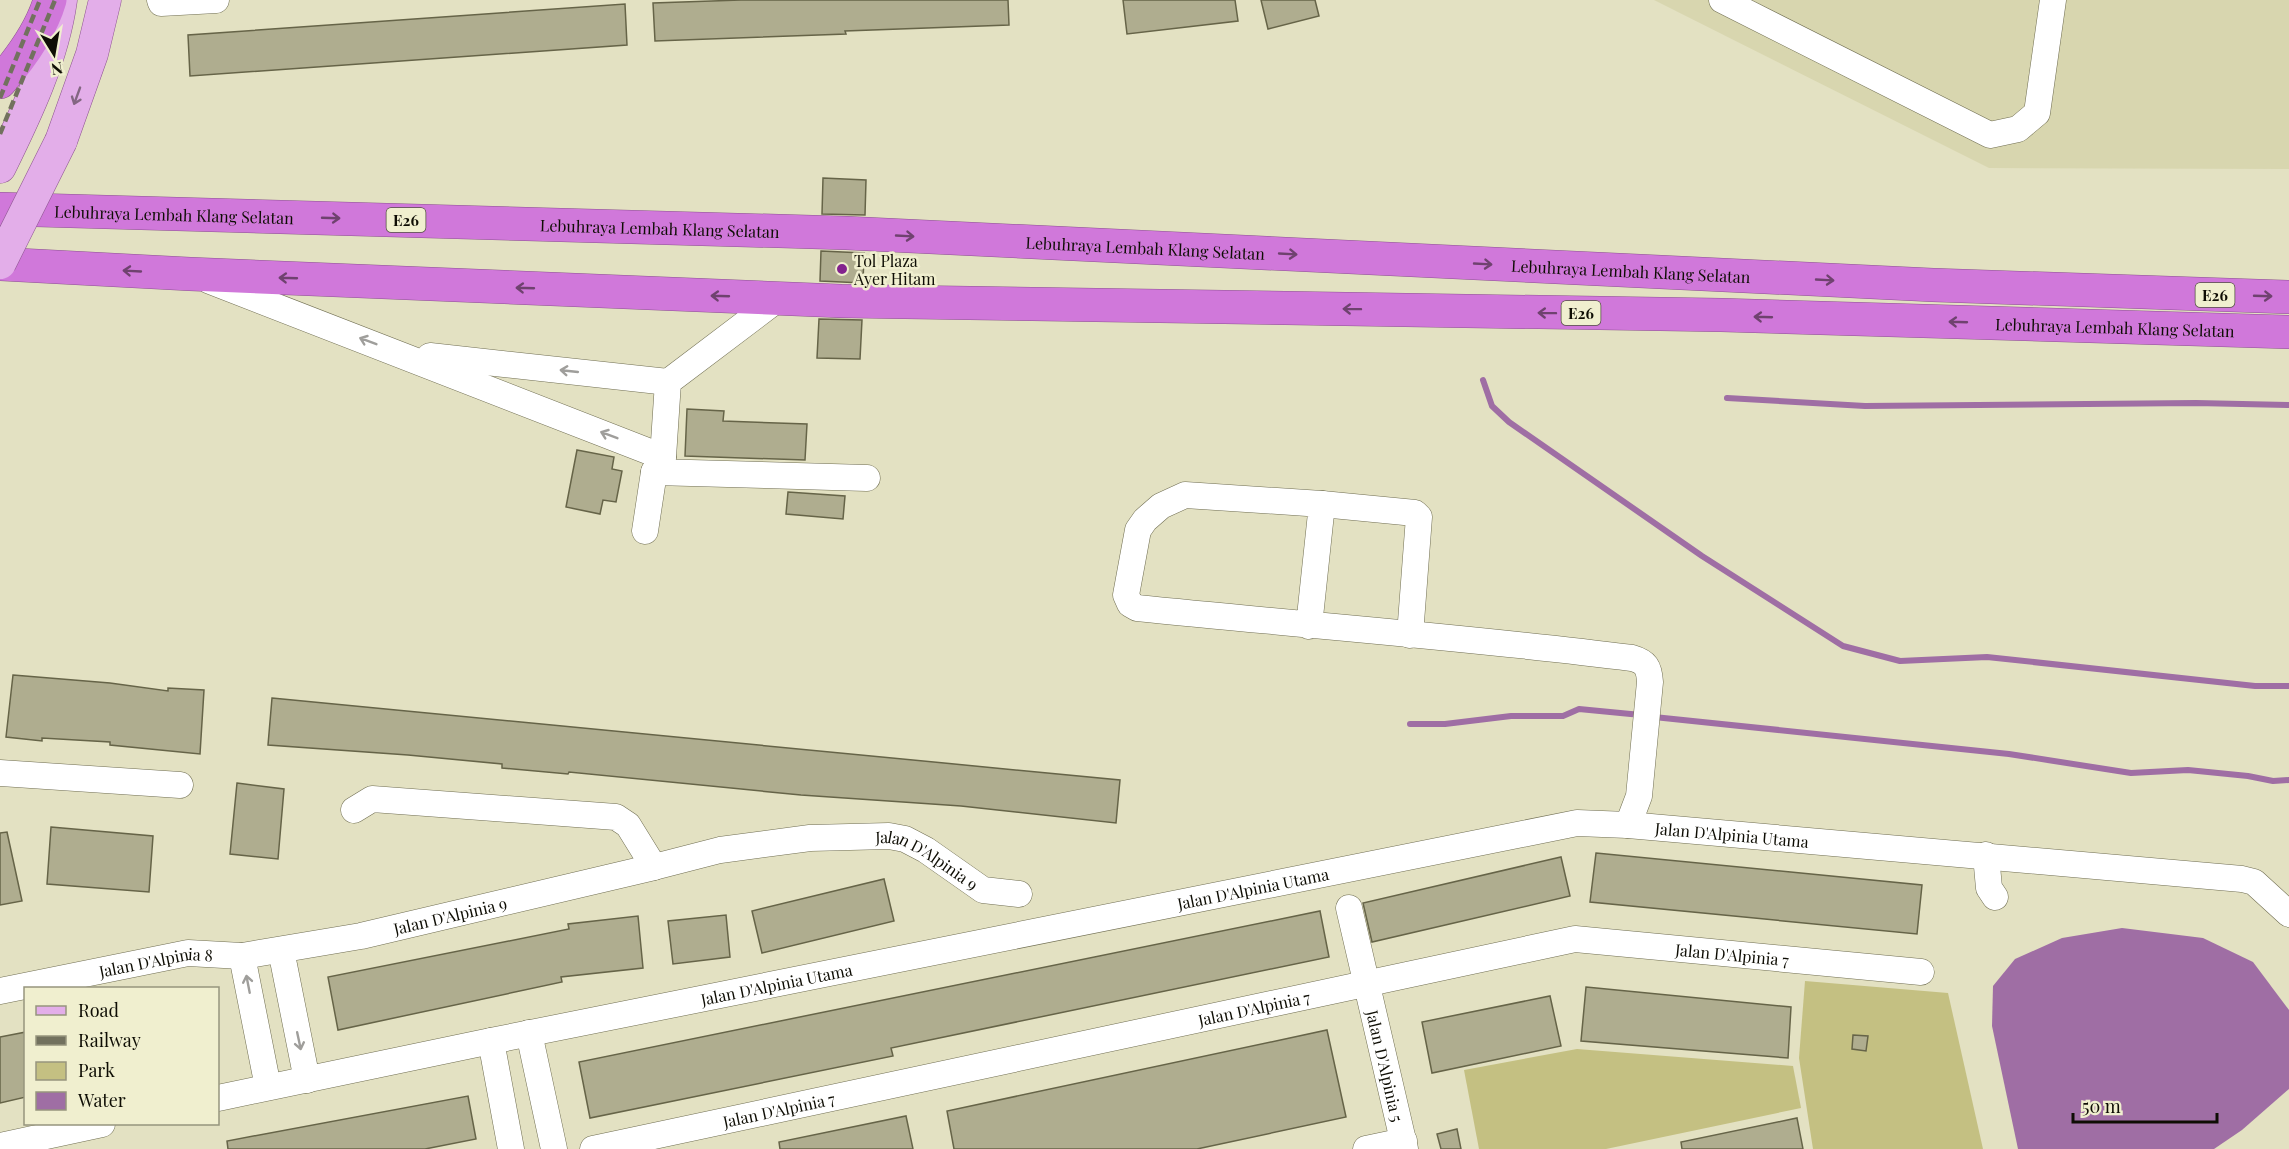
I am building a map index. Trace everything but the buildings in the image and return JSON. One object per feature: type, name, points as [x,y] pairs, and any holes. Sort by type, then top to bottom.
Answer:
[{"type":"highway","points":[[0,82],[25,50],[45,16],[50,0]]},
{"type":"highway","name":"Lebuhraya Lembah Klang Selatan","points":[[0,208],[858,233],[1921,285],[2289,297]]},
{"type":"highway","name":"Lebuhraya Lembah Klang Selatan","points":[[0,263],[190,274],[873,302],[1721,315],[2289,332]]},
{"type":"main road","points":[[0,167],[20,127],[42,71],[58,22],[61,0]]},
{"type":"main road","points":[[0,263],[61,141],[92,54],[105,0]]},
{"type":"street","points":[[160,1],[216,0]]},
{"type":"street","points":[[1722,0],[1990,135],[2018,129],[2037,113],[2053,0]]},
{"type":"street","points":[[190,274],[396,352],[659,464],[867,478]]},
{"type":"street","points":[[396,352],[669,382],[779,298]]},
{"type":"street","points":[[645,531],[659,464],[669,382]]},
{"type":"street","points":[[1410,635],[1419,517],[1415,513],[1185,495],[1161,506],[1145,520],[1138,530],[1126,595],[1130,604],[1137,608],[1309,626],[1410,635],[1527,645],[1632,658],[1644,662],[1649,670],[1650,682],[1639,796],[1628,825]]},
{"type":"street","points":[[1309,626],[1322,504]]},
{"type":"street","points":[[0,773],[180,785]]},
{"type":"street","points":[[354,810],[372,799],[616,817],[628,825],[654,867]]},
{"type":"street","name":"Jalan D'Alpinia Utama","points":[[219,1098],[1577,823],[1628,825],[1986,855],[2242,879],[2254,882],[2283,900]]},
{"type":"street","name":"Jalan D'Alpinia 9","points":[[242,956],[361,936],[720,850],[810,838],[889,836],[905,839],[926,850],[983,891],[1019,894]]},
{"type":"street","points":[[1986,855],[1989,888],[1995,897]]},
{"type":"street","name":"Jalan D'Alpinia 5","points":[[1349,908],[1405,1145]]},
{"type":"street","name":"Jalan D'Alpinia 7","points":[[593,1149],[1575,939],[1921,972]]},
{"type":"street","points":[[281,950],[307,1080]]},
{"type":"street","name":"Jalan D'Alpinia 8","points":[[0,991],[188,953],[242,956]]},
{"type":"street","points":[[242,956],[268,1088]]},
{"type":"street","points":[[529,1034],[554,1149]]},
{"type":"street","points":[[491,1041],[511,1149]]},
{"type":"street","points":[[500,1087],[539,1080]]},
{"type":"street","points":[[0,1146],[97,1125]]},
{"type":"street","points":[[1366,1149],[1405,1145]]},
{"type":"shaded area","points":[[1654,0],[2289,0],[2289,169],[1989,168]]},
{"type":"green space","points":[[1805,981],[1948,993],[1983,1149],[1813,1149],[1799,1058]]},
{"type":"green space","points":[[1577,1049],[1793,1066],[1801,1108],[1606,1149],[1479,1149],[1464,1070]]},
{"type":"water","points":[[2122,928],[2203,938],[2253,962],[2289,1010],[2289,1089],[2242,1130],[2214,1149],[2018,1149],[1992,1026],[1993,986],[2015,959],[2062,938]]},
{"type":"waterway","points":[[1483,380],[1492,406],[1509,422],[1702,556],[1843,646],[1900,661],[1987,657],[2255,686],[2289,686]]},
{"type":"waterway","points":[[1727,398],[1865,406],[2196,403],[2289,405]]},
{"type":"waterway","points":[[1410,724],[1445,724],[1511,716],[1563,716],[1579,709],[1641,715]]},
{"type":"waterway","points":[[1654,717],[2009,754],[2131,773],[2188,770],[2273,781],[2289,780]]},
{"type":"railway","points":[[0,98],[40,0]]},
{"type":"railway","points":[[0,134],[55,0]]},
{"type":"place","name":"Tol Plaza Ayer Hitam","points":[[842,269]]}]
